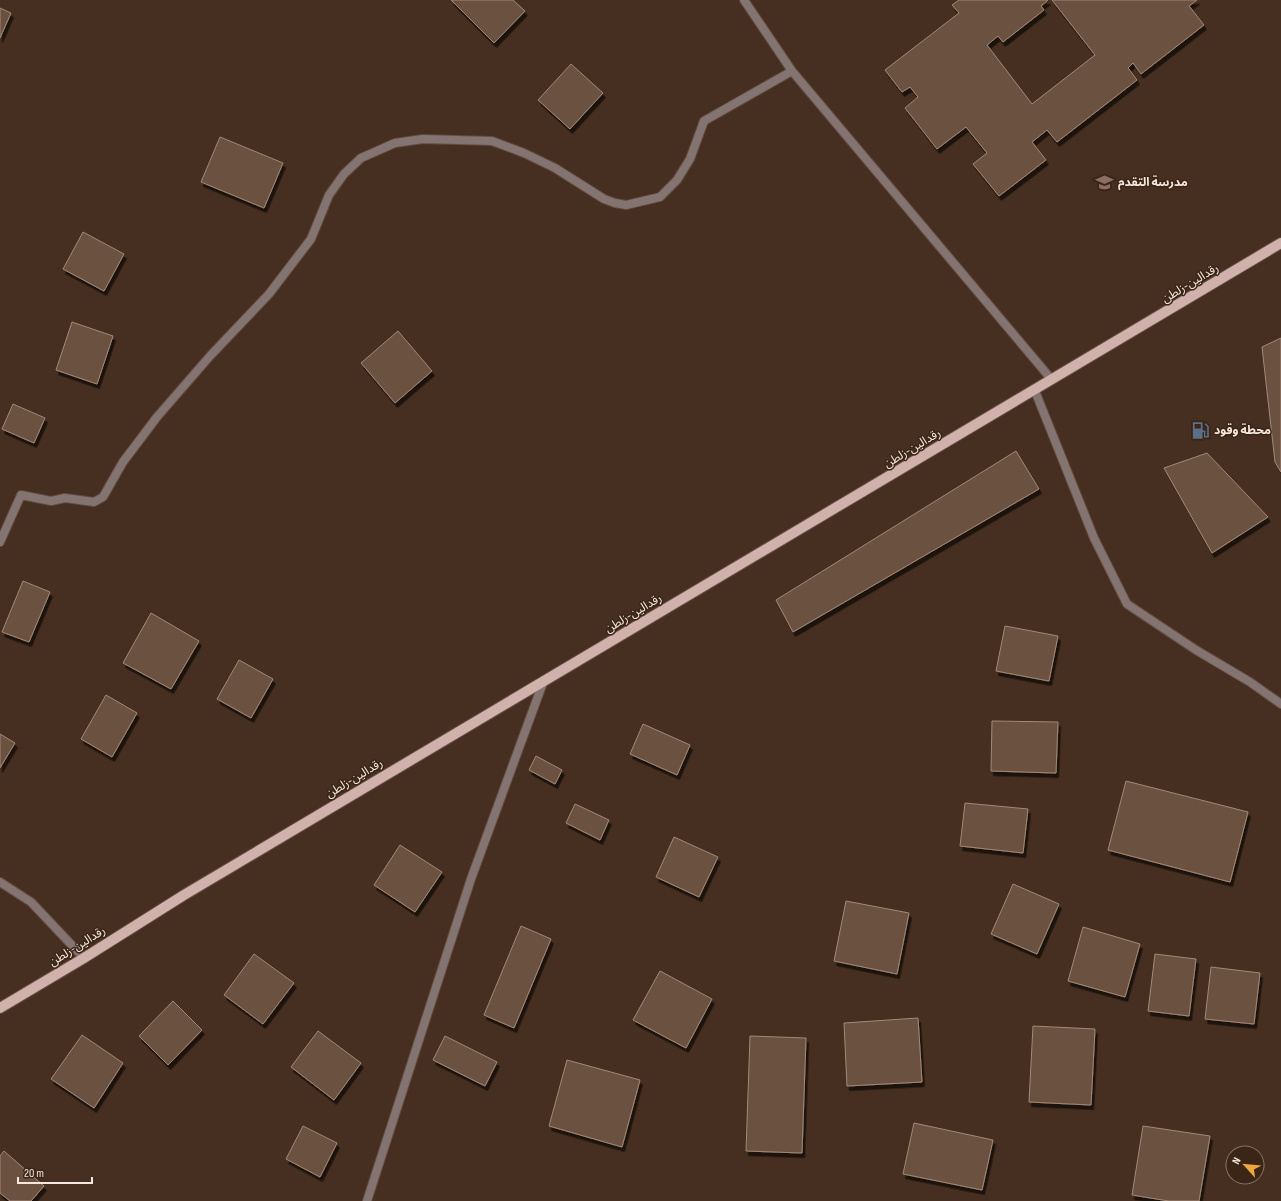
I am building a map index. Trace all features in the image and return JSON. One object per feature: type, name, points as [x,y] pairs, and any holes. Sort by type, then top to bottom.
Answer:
[{"type":"main road","name":"رقدالين-زلطن","points":[[0,1008],[84,958],[184,895],[544,680],[1281,243]]},
{"type":"street","points":[[744,0],[792,71],[1052,380]]},
{"type":"street","points":[[0,542],[21,495],[51,501],[65,498],[94,502],[103,497],[123,462],[157,417],[210,356],[269,294],[302,251],[311,239],[330,195],[344,174],[362,158],[395,143],[423,139],[492,141],[524,152],[555,168],[604,199],[626,205],[660,197],[677,180],[690,159],[704,121],[792,71]]},
{"type":"street","points":[[1035,390],[1094,538],[1127,604],[1196,650],[1250,682],[1281,704]]},
{"type":"street","points":[[367,1201],[471,879],[544,680]]},
{"type":"street","points":[[0,882],[31,902],[84,958]]},
{"type":"building","points":[[451,0],[513,0],[525,11],[494,43]]},
{"type":"building","points":[[959,0],[1048,0],[1041,6],[1044,10],[1003,42],[998,36],[987,45],[1032,104],[1095,55],[1052,0],[1197,0],[1189,6],[1204,25],[1141,74],[1133,63],[1128,68],[1137,80],[1057,142],[1047,130],[1032,142],[1046,160],[999,196],[973,164],[987,153],[966,127],[937,149],[905,108],[918,97],[910,87],[902,92],[885,70],[959,13],[952,5]]},
{"type":"building","points":[[0,8],[11,13],[0,38]]},
{"type":"building","points":[[571,64],[603,93],[570,129],[538,100]]},
{"type":"building","points":[[220,137],[283,163],[264,208],[201,182]]},
{"type":"building","points":[[83,232],[124,254],[104,291],[63,269]]},
{"type":"building","points":[[72,322],[113,336],[97,384],[56,370]]},
{"type":"building","points":[[398,331],[432,371],[395,403],[361,363]]},
{"type":"building","points":[[1281,338],[1281,472],[1275,462],[1262,347]]},
{"type":"building","points":[[13,404],[45,418],[34,443],[2,429]]},
{"type":"building","points":[[1016,451],[1039,489],[793,632],[776,600]]},
{"type":"building","points":[[1207,453],[1268,517],[1212,553],[1164,468]]},
{"type":"building","points":[[23,581],[50,592],[29,642],[2,632]]},
{"type":"building","points":[[151,613],[199,641],[171,689],[123,663]]},
{"type":"building","points":[[1005,626],[1058,636],[1049,681],[996,671]]},
{"type":"building","points":[[239,660],[273,679],[251,718],[217,699]]},
{"type":"building","points":[[106,695],[137,713],[112,757],[81,739]]},
{"type":"building","points":[[992,721],[1058,722],[1056,773],[991,771]]},
{"type":"building","points":[[643,724],[690,745],[677,775],[630,754]]},
{"type":"building","points":[[0,734],[15,743],[0,768]]},
{"type":"building","points":[[536,756],[562,770],[555,784],[529,770]]},
{"type":"building","points":[[1126,781],[1248,812],[1230,882],[1108,850]]},
{"type":"building","points":[[965,803],[1028,809],[1023,853],[960,846]]},
{"type":"building","points":[[575,804],[609,820],[600,840],[566,823]]},
{"type":"building","points":[[674,837],[718,857],[699,897],[656,877]]},
{"type":"building","points":[[400,845],[442,872],[415,912],[374,885]]},
{"type":"building","points":[[1013,884],[1059,904],[1037,954],[991,934]]},
{"type":"building","points":[[846,901],[909,913],[897,974],[834,961]]},
{"type":"building","points":[[521,926],[551,939],[514,1028],[484,1015]]},
{"type":"building","points":[[1083,927],[1140,944],[1125,997],[1068,981]]},
{"type":"building","points":[[254,954],[294,983],[263,1024],[224,995]]},
{"type":"building","points":[[1155,954],[1196,959],[1189,1016],[1148,1011]]},
{"type":"building","points":[[1211,967],[1260,973],[1254,1024],[1205,1019]]},
{"type":"building","points":[[660,971],[712,999],[686,1048],[633,1020]]},
{"type":"building","points":[[173,1001],[202,1030],[168,1065],[139,1036]]},
{"type":"building","points":[[918,1018],[922,1082],[847,1086],[844,1023]]},
{"type":"building","points":[[1033,1026],[1095,1029],[1091,1105],[1029,1102]]},
{"type":"building","points":[[318,1031],[361,1063],[334,1100],[291,1067]]},
{"type":"building","points":[[82,1035],[123,1063],[94,1108],[51,1079]]},
{"type":"building","points":[[445,1036],[497,1062],[485,1086],[433,1060]]},
{"type":"building","points":[[750,1036],[806,1038],[802,1153],[746,1151]]},
{"type":"building","points":[[567,1060],[640,1080],[622,1147],[549,1126]]},
{"type":"building","points":[[914,1123],[993,1140],[982,1190],[903,1174]]},
{"type":"building","points":[[303,1126],[337,1143],[320,1177],[286,1159]]},
{"type":"building","points":[[1143,1126],[1210,1136],[1199,1201],[1169,1201],[1132,1195]]},
{"type":"building","points":[[4,1151],[44,1186],[31,1201],[10,1201],[0,1193],[0,1156]]},
{"type":"place","name":"مدرسة التقدم","points":[[1105,182]]},
{"type":"place","name":"محطة وقود","points":[[1201,430]]}]
